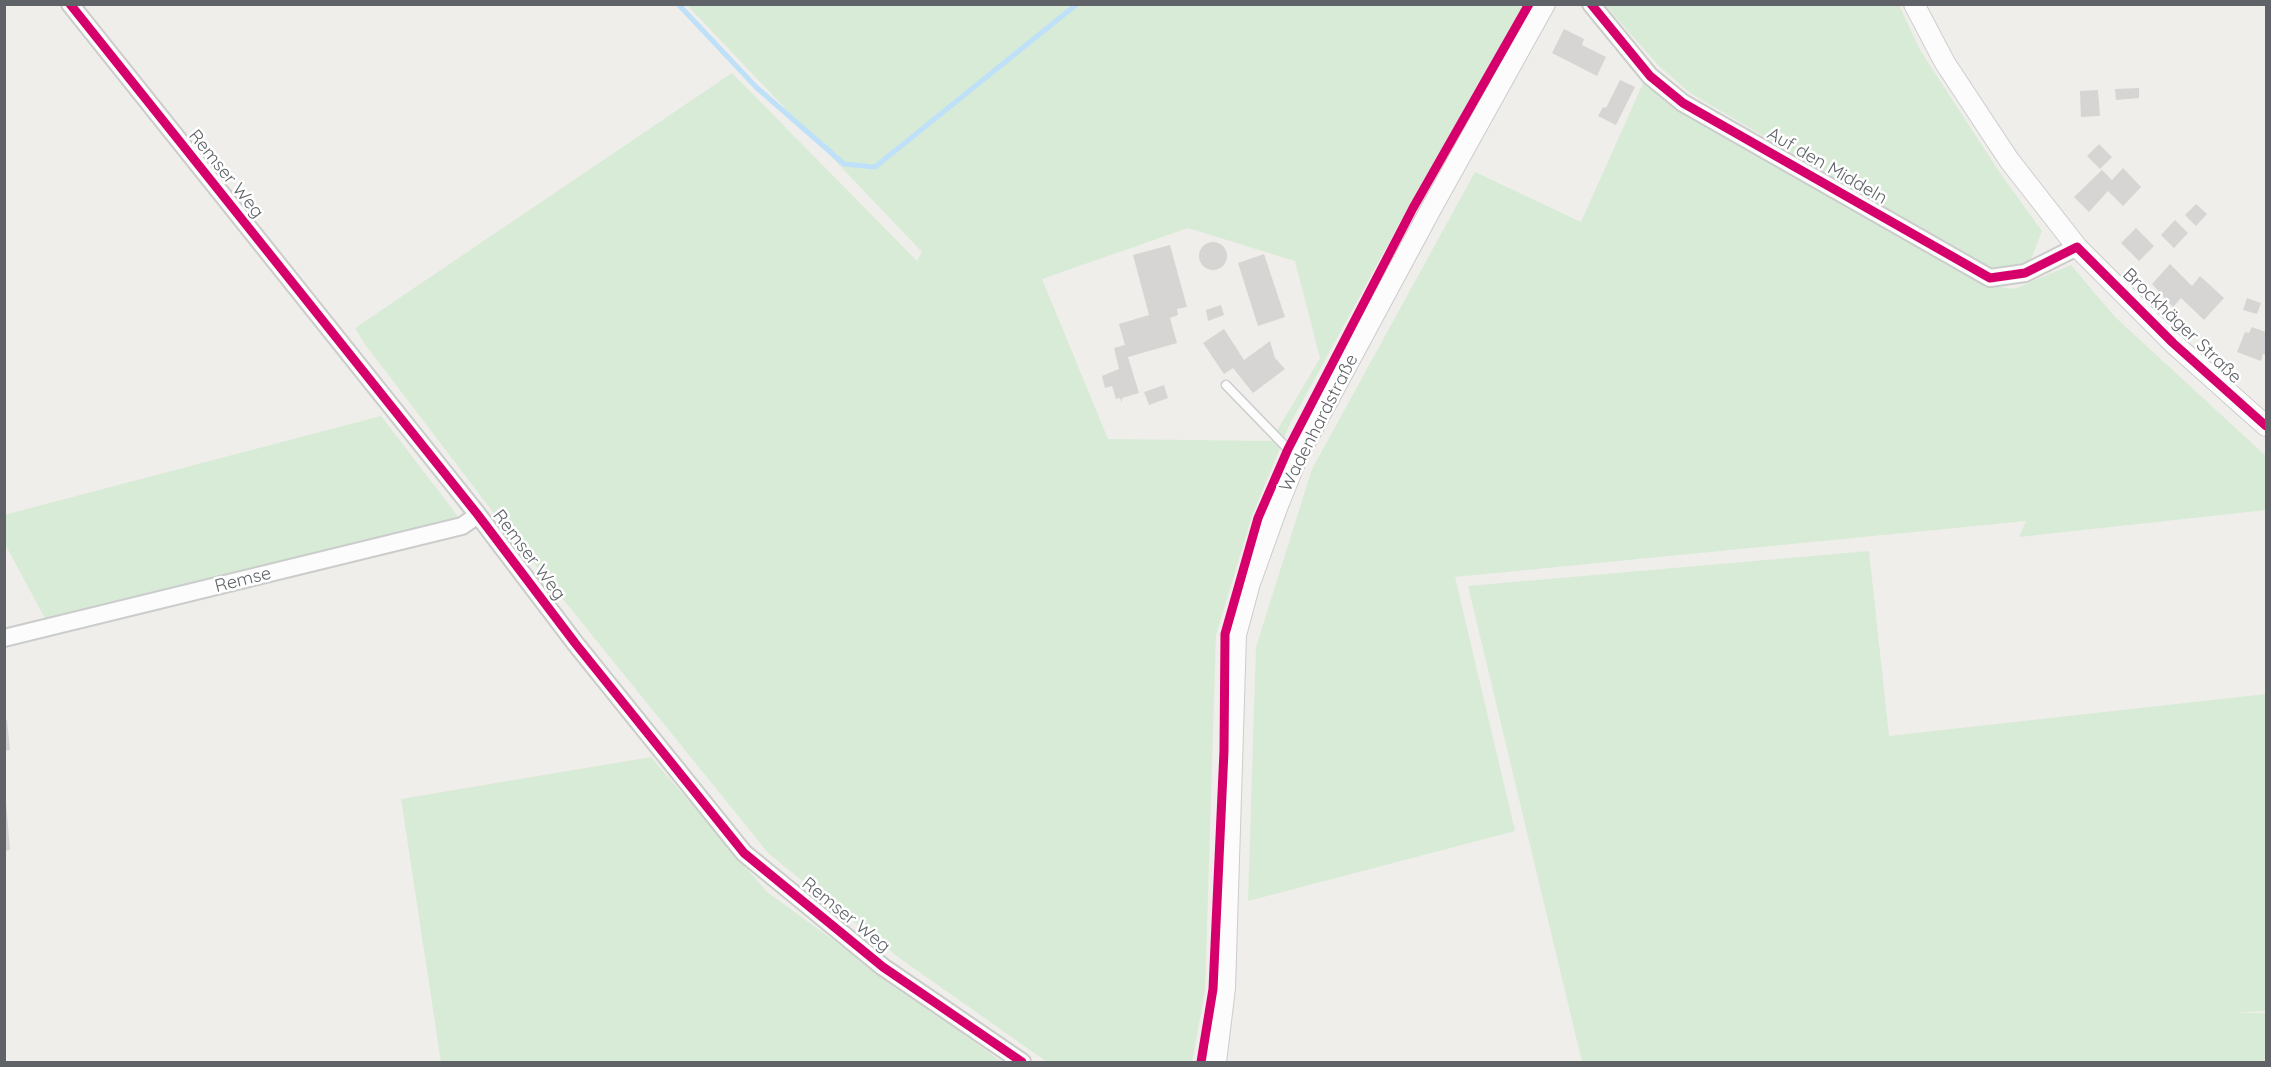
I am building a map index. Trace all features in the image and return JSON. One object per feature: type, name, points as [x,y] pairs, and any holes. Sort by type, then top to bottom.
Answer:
[{"type":"street","name":"Remser Weg","points":[[70,4],[478,515],[575,643],[744,853],[883,967],[1022,1062]]},
{"type":"street","name":"Wadenhardstraße","points":[[1216,1062],[1225,988],[1236,635],[1254,572],[1298,456],[1545,4]]},
{"type":"street","name":"Auf den Middeln","points":[[1591,4],[1650,76],[1683,103],[1990,278],[2025,273],[2077,247]]},
{"type":"street","name":"Brockhäger Straße","points":[[1914,4],[1945,63],[2009,160],[2077,247],[2173,343],[2266,426]]},
{"type":"street","name":"Remse","points":[[4,638],[462,526],[478,515]]},
{"type":"lane","points":[[1226,385],[1288,449],[1298,456]]},
{"type":"green space","points":[[687,5],[1524,5],[1409,206],[1289,426],[1252,516],[1216,635],[1205,991],[1192,1062],[1047,1062],[898,957],[769,854],[499,520],[355,328],[732,73],[917,261],[922,252]],"holes":[[[1188,228],[1295,261],[1320,358],[1271,441],[1108,439],[1042,279]]]},
{"type":"green space","points":[[1605,5],[1899,5],[1920,50],[2000,173],[2042,231],[2030,262],[1990,269],[1690,93],[1658,65]]},
{"type":"green space","points":[[1644,81],[1675,108],[1988,285],[2014,289],[2071,265],[2115,317],[2266,456],[2266,510],[2019,537],[2026,521],[1455,577],[1515,831],[1248,901],[1256,647],[1312,469],[1475,172],[1581,222]]},
{"type":"green space","points":[[381,416],[460,519],[47,622],[5,544],[4,515]]},
{"type":"green space","points":[[1869,551],[1889,736],[2266,694],[2266,1011],[2234,1013],[2266,1013],[2266,1062],[1582,1062],[1468,586]]},
{"type":"green space","points":[[651,757],[767,892],[1002,1062],[441,1062],[401,799]]},
{"type":"building","points":[[1564,29],[1584,39],[1582,45],[1606,57],[1597,76],[1552,53]]},
{"type":"building","points":[[1620,80],[1635,87],[1616,125],[1598,116],[1603,107],[1606,108]]},
{"type":"building","points":[[2139,88],[2139,98],[2116,100],[2115,89]]},
{"type":"building","points":[[2098,90],[2100,116],[2081,117],[2080,91]]},
{"type":"building","points":[[2099,144],[2112,157],[2100,169],[2087,156]]},
{"type":"building","points":[[2123,168],[2141,187],[2123,206],[2108,191],[2089,212],[2074,197],[2102,170],[2112,180]]},
{"type":"building","points":[[2196,204],[2207,214],[2196,226],[2185,215]]},
{"type":"building","points":[[2175,220],[2188,233],[2174,248],[2161,235]]},
{"type":"building","points":[[2136,228],[2154,246],[2139,261],[2121,243]]},
{"type":"building","points":[[1213,242],[1223,246],[1227,256],[1223,266],[1213,270],[1203,266],[1199,256],[1203,246]]},
{"type":"building","points":[[1170,245],[1187,307],[1177,309],[1178,315],[1170,318],[1177,343],[1128,357],[1139,393],[1122,398],[1122,403],[1120,398],[1116,399],[1112,386],[1105,388],[1102,376],[1119,369],[1114,348],[1125,345],[1119,324],[1149,315],[1133,255]]},
{"type":"building","points":[[1264,254],[1285,317],[1258,326],[1238,263]]},
{"type":"building","points":[[2170,264],[2192,286],[2200,276],[2224,298],[2204,320],[2181,298],[2173,307],[2152,284]]},
{"type":"building","points":[[2247,298],[2261,303],[2257,314],[2243,310]]},
{"type":"building","points":[[1221,305],[1224,315],[1208,321],[1206,310]]},
{"type":"building","points":[[2252,327],[2266,332],[2266,355],[2263,354],[2261,361],[2237,352],[2245,332],[2249,333]]},
{"type":"building","points":[[1224,329],[1244,360],[1270,341],[1275,358],[1285,369],[1253,393],[1233,368],[1224,374],[1203,343]]},
{"type":"building","points":[[1164,385],[1168,398],[1149,405],[1144,392]]},
{"type":"building","points":[[7,720],[10,750],[4,751],[4,721]]},
{"type":"building","points":[[4,802],[6,802],[10,850],[4,851]]},
{"type":"waterway","points":[[678,4],[756,87],[844,164],[875,167],[1077,4]]},
{"type":"cycle path","points":[[70,4],[478,515],[575,643],[744,853],[883,967],[1022,1062]]},
{"type":"cycle path","points":[[1201,1062],[1213,989],[1224,751],[1225,634],[1258,518],[1288,449],[1413,208],[1529,4]]},
{"type":"cycle path","points":[[1591,4],[1650,76],[1683,103],[1990,278],[2025,273],[2077,247],[2173,343],[2266,426]]}]
